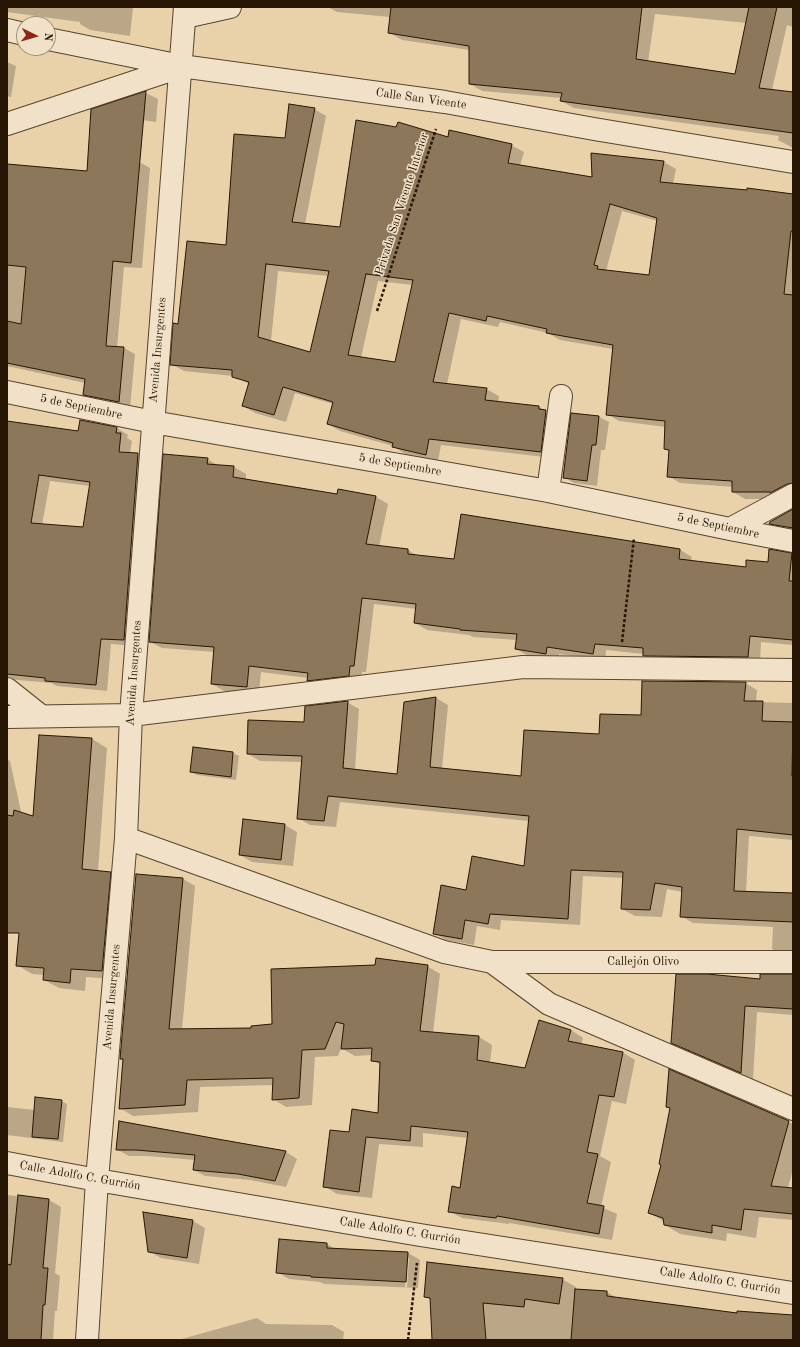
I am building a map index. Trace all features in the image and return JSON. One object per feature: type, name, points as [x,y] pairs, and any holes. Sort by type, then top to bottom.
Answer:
[{"type":"street","points":[[185,12],[230,7]]},
{"type":"street","name":"Avenida Insurgentes","points":[[87,1340],[97,1180],[126,838],[131,715],[185,12]]},
{"type":"street","name":"Calle San Vicente","points":[[56,41],[181,66],[445,102],[594,129],[793,162]]},
{"type":"street","points":[[7,124],[181,66]]},
{"type":"street","name":"5 de Septiembre","points":[[7,392],[153,422],[548,491],[793,541]]},
{"type":"street","points":[[548,491],[560,396]]},
{"type":"street","points":[[730,529],[793,495]]},
{"type":"street","points":[[7,717],[131,715],[523,667],[793,670]]},
{"type":"street","points":[[7,689],[41,716]]},
{"type":"street","points":[[126,838],[444,952],[492,962],[549,1004],[793,1109]]},
{"type":"street","name":"Callejón Olivo","points":[[492,962],[793,962]]},
{"type":"street","name":"Calle Adolfo C. Gurrión","points":[[7,1163],[97,1180],[420,1234],[793,1293]]},
{"type":"path","name":"Privada San Vicente Interior","points":[[377,311],[445,102]]},
{"type":"path","points":[[619,669],[638,509]]},
{"type":"path","points":[[408,1340],[420,1234]]},
{"type":"building","points":[[391,7],[642,7],[636,59],[735,74],[749,7],[777,7],[759,88],[793,92],[793,133],[560,101],[562,93],[469,84],[469,46],[388,33]]},
{"type":"building","points":[[146,91],[131,263],[113,261],[106,346],[124,347],[119,402],[83,395],[85,379],[7,363],[7,321],[21,324],[26,267],[7,265],[7,164],[87,171],[91,109]]},
{"type":"building","points":[[289,104],[315,108],[292,222],[340,227],[356,120],[396,127],[398,122],[448,137],[449,130],[512,144],[508,163],[592,177],[591,153],[664,161],[660,182],[747,190],[747,188],[793,194],[793,231],[791,231],[784,294],[793,295],[793,483],[787,484],[770,493],[732,492],[732,481],[667,477],[669,450],[664,449],[665,421],[606,415],[613,345],[546,333],[547,329],[487,316],[486,321],[449,313],[433,382],[487,388],[485,400],[539,406],[539,409],[546,410],[541,452],[429,439],[426,455],[392,447],[393,443],[327,424],[333,402],[283,387],[274,415],[242,406],[249,382],[232,377],[232,370],[170,365],[173,323],[178,324],[187,241],[226,245],[234,134],[285,138]],"holes":[[[610,204],[657,218],[649,275],[597,269],[598,266],[594,265]],[[266,264],[329,271],[310,352],[258,337]],[[366,274],[413,280],[395,362],[348,355]]]},
{"type":"building","points":[[571,413],[599,416],[596,445],[592,445],[587,481],[563,478]]},
{"type":"building","points":[[80,420],[117,427],[116,433],[121,433],[119,452],[138,453],[124,640],[101,639],[96,685],[45,681],[45,678],[7,674],[7,421],[78,431]],"holes":[[[39,475],[90,482],[83,527],[31,523]]]},
{"type":"building","points":[[163,454],[208,458],[207,464],[234,466],[233,477],[337,494],[338,489],[376,496],[366,544],[408,549],[408,554],[454,559],[461,514],[680,549],[679,559],[746,567],[746,560],[768,562],[769,549],[792,553],[789,581],[793,581],[793,640],[750,636],[748,657],[643,656],[643,648],[595,644],[593,654],[547,647],[546,654],[515,649],[517,634],[460,630],[414,623],[416,604],[362,598],[354,666],[350,666],[349,676],[307,681],[308,673],[249,666],[247,687],[211,684],[214,647],[149,642]]},
{"type":"building","points":[[793,509],[793,528],[769,524],[770,522]]},
{"type":"building","points":[[642,681],[746,682],[744,701],[763,701],[762,721],[793,722],[793,835],[737,829],[734,891],[793,893],[793,922],[680,917],[682,887],[655,883],[650,910],[621,909],[623,872],[571,870],[568,919],[490,914],[488,924],[465,920],[462,939],[433,934],[441,885],[466,890],[472,856],[524,866],[529,816],[328,796],[324,821],[297,819],[302,756],[247,754],[248,720],[304,722],[305,706],[348,701],[343,768],[397,774],[404,702],[436,697],[430,767],[521,776],[524,730],[599,734],[600,714],[641,715]]},
{"type":"building","points":[[39,735],[92,738],[82,869],[111,872],[102,971],[71,969],[70,983],[43,980],[44,968],[16,966],[19,933],[7,933],[7,815],[13,816],[14,810],[33,816]]},
{"type":"building","points":[[193,747],[233,752],[231,777],[190,772]]},
{"type":"building","points":[[243,819],[285,824],[281,860],[239,855]]},
{"type":"building","points":[[136,874],[183,878],[169,1029],[251,1028],[251,1026],[272,1024],[271,969],[375,965],[376,958],[428,965],[420,1031],[479,1036],[477,1060],[525,1068],[539,1020],[571,1030],[568,1041],[623,1052],[614,1097],[599,1095],[587,1152],[598,1154],[587,1203],[604,1206],[599,1234],[497,1216],[496,1218],[448,1212],[452,1186],[460,1188],[468,1132],[411,1126],[410,1141],[366,1137],[359,1192],[323,1187],[330,1130],[349,1132],[352,1109],[378,1113],[380,1062],[371,1061],[372,1048],[341,1049],[344,1024],[336,1022],[325,1049],[302,1050],[299,1098],[272,1100],[273,1078],[187,1080],[185,1105],[119,1109],[123,1059],[120,1059]]},
{"type":"building","points":[[676,974],[707,974],[760,979],[760,974],[793,974],[793,1009],[745,1006],[741,1073],[671,1043]]},
{"type":"building","points":[[669,1069],[789,1121],[771,1186],[793,1188],[793,1214],[744,1209],[741,1230],[712,1225],[712,1233],[664,1225],[663,1218],[648,1213],[661,1165],[659,1164],[670,1108],[666,1107]]},
{"type":"building","points":[[35,1097],[62,1100],[58,1139],[32,1137]]},
{"type":"building","points":[[119,1121],[286,1151],[275,1181],[238,1174],[193,1170],[195,1155],[136,1150],[116,1150]]},
{"type":"building","points":[[18,1195],[49,1199],[43,1268],[48,1268],[45,1305],[43,1305],[41,1340],[7,1340],[7,1264],[11,1265]]},
{"type":"building","points":[[143,1212],[193,1220],[187,1258],[148,1252]]},
{"type":"building","points":[[279,1239],[327,1243],[327,1248],[408,1252],[406,1282],[311,1277],[276,1273]]},
{"type":"building","points":[[427,1262],[563,1278],[559,1304],[525,1299],[524,1307],[483,1303],[486,1340],[432,1340],[430,1298],[424,1297]]},
{"type":"building","points":[[575,1289],[607,1291],[607,1296],[737,1313],[737,1311],[793,1315],[793,1340],[571,1340]]}]
